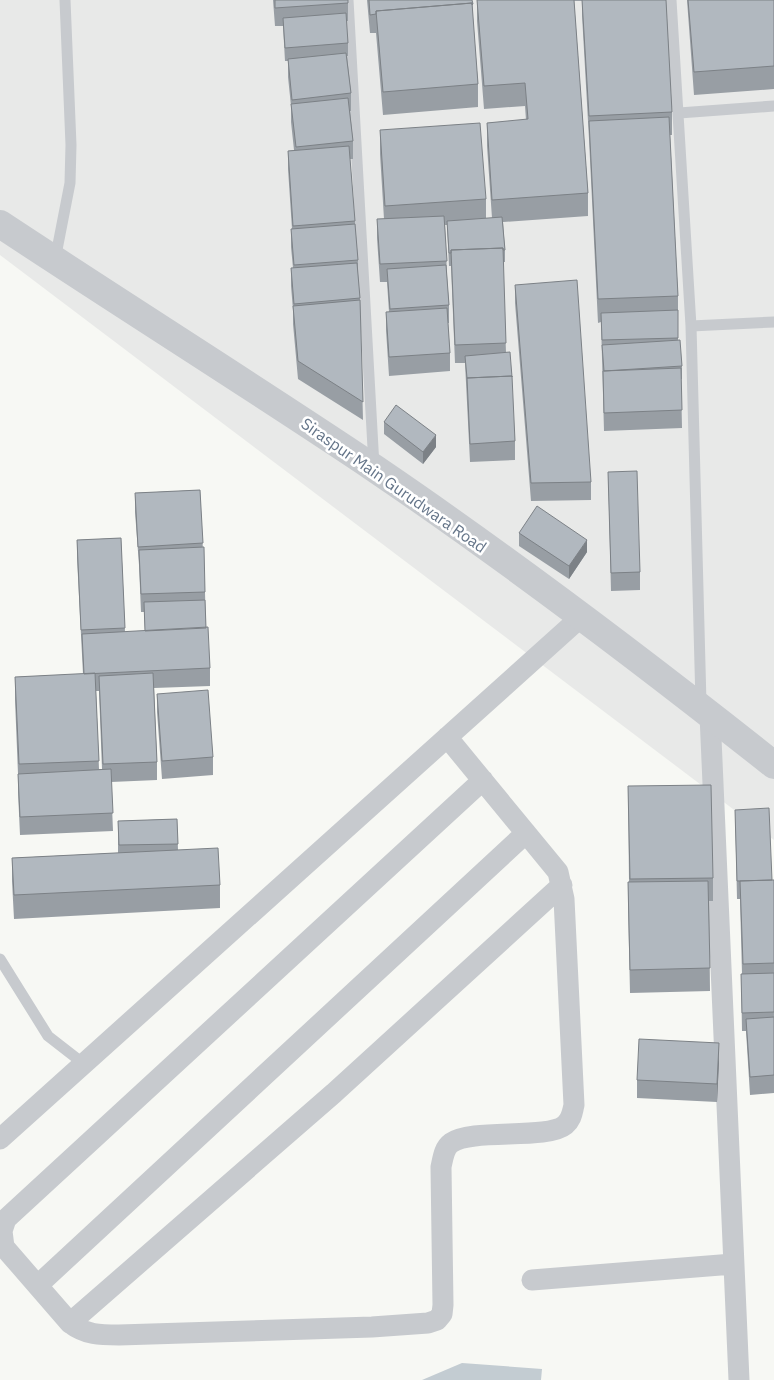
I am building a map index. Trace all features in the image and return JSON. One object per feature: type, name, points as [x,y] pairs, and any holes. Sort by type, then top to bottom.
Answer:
[{"type":"street","name":"Siraspur Main Gurudwara Road","points":[[0,224],[374,468],[580,617],[706,711],[774,765]]},
{"type":"street","points":[[0,1138],[580,617]]},
{"type":"street","points":[[706,711],[739,1380]]},
{"type":"street","points":[[447,737],[483,780],[558,872],[562,885],[574,1105],[572,1118],[563,1127],[466,1138],[452,1142],[444,1152],[441,1167],[443,1305],[442,1314],[437,1320],[428,1323],[372,1327],[119,1336],[94,1335],[81,1331],[70,1323],[4,1247],[2,1231],[6,1219],[483,780]]},
{"type":"street","points":[[38,1285],[526,833]]},
{"type":"street","points":[[70,1323],[334,1093],[562,885]]},
{"type":"street","points":[[532,1280],[733,1264]]},
{"type":"lane","points":[[55,260],[70,183],[71,145],[65,0]]},
{"type":"lane","points":[[348,0],[374,468]]},
{"type":"lane","points":[[670,0],[679,113],[691,326],[706,711]]},
{"type":"lane","points":[[679,113],[774,106]]},
{"type":"lane","points":[[691,326],[774,322]]},
{"type":"lane","points":[[0,959],[48,1036],[84,1064]]},
{"type":"shaded area","points":[[0,0],[774,0],[774,840],[0,255]]},
{"type":"shaded area","points":[[462,1363],[542,1369],[541,1380],[422,1380]]},
{"type":"building","points":[[275,0],[348,0],[348,3],[275,8]]},
{"type":"building","points":[[369,0],[472,0],[473,4],[376,11],[376,14],[370,15]]},
{"type":"building","points":[[477,0],[574,0],[588,193],[492,200],[487,123],[528,119],[525,83],[484,86]]},
{"type":"building","points":[[582,0],[666,0],[672,112],[589,116]]},
{"type":"building","points":[[688,0],[774,0],[774,66],[694,72]]},
{"type":"building","points":[[472,3],[478,84],[383,92],[376,11]]},
{"type":"building","points":[[346,13],[348,43],[285,48],[283,18]]},
{"type":"building","points":[[346,53],[351,93],[292,100],[288,59]]},
{"type":"building","points":[[348,98],[353,141],[296,147],[291,104]]},
{"type":"building","points":[[669,117],[678,296],[598,299],[589,121]]},
{"type":"building","points":[[480,123],[486,199],[385,206],[380,130]]},
{"type":"building","points":[[349,146],[355,221],[293,226],[288,151]]},
{"type":"building","points":[[444,216],[447,261],[380,264],[377,219]]},
{"type":"building","points":[[502,217],[505,250],[503,248],[451,250],[451,253],[449,253],[447,221]]},
{"type":"building","points":[[355,224],[358,260],[294,265],[291,229]]},
{"type":"building","points":[[503,248],[506,343],[455,345],[451,250]]},
{"type":"building","points":[[357,263],[360,298],[294,304],[291,268]]},
{"type":"building","points":[[446,265],[449,305],[390,309],[387,269]]},
{"type":"building","points":[[577,280],[591,482],[531,483],[515,285]]},
{"type":"building","points":[[360,300],[363,402],[298,361],[293,306]]},
{"type":"building","points":[[447,308],[450,353],[389,357],[386,312]]},
{"type":"building","points":[[678,310],[678,338],[602,340],[601,313]]},
{"type":"building","points":[[680,340],[682,366],[604,371],[602,345]]},
{"type":"building","points":[[510,352],[512,376],[467,378],[465,356]]},
{"type":"building","points":[[681,368],[682,410],[604,413],[603,371]]},
{"type":"building","points":[[512,376],[515,441],[470,444],[467,378]]},
{"type":"building","points":[[396,405],[436,435],[423,452],[384,422]]},
{"type":"building","points":[[637,471],[640,572],[611,573],[608,472]]},
{"type":"building","points":[[200,490],[203,543],[138,547],[135,493]]},
{"type":"building","points":[[537,506],[587,540],[569,566],[519,533]]},
{"type":"building","points":[[121,538],[125,628],[81,630],[77,540]]},
{"type":"building","points":[[204,547],[205,592],[141,594],[139,550]]},
{"type":"building","points":[[205,600],[206,628],[145,631],[144,602]]},
{"type":"building","points":[[208,627],[210,668],[84,674],[82,634]]},
{"type":"building","points":[[95,673],[99,761],[19,764],[15,677]]},
{"type":"building","points":[[153,673],[157,762],[103,764],[99,676]]},
{"type":"building","points":[[208,690],[213,757],[162,761],[157,694]]},
{"type":"building","points":[[111,769],[113,813],[20,817],[18,774]]},
{"type":"building","points":[[711,785],[713,878],[630,879],[628,786]]},
{"type":"building","points":[[769,808],[772,880],[737,881],[735,810]]},
{"type":"building","points":[[177,819],[178,844],[119,845],[118,821]]},
{"type":"building","points":[[218,848],[220,885],[14,895],[12,858]]},
{"type":"building","points":[[774,880],[774,963],[743,964],[740,881]]},
{"type":"building","points":[[708,881],[710,968],[630,970],[628,882]]},
{"type":"building","points":[[774,973],[774,1012],[742,1013],[741,974]]},
{"type":"building","points":[[774,1017],[774,1075],[750,1077],[746,1019]]},
{"type":"building","points":[[639,1039],[719,1043],[717,1084],[637,1080]]}]
